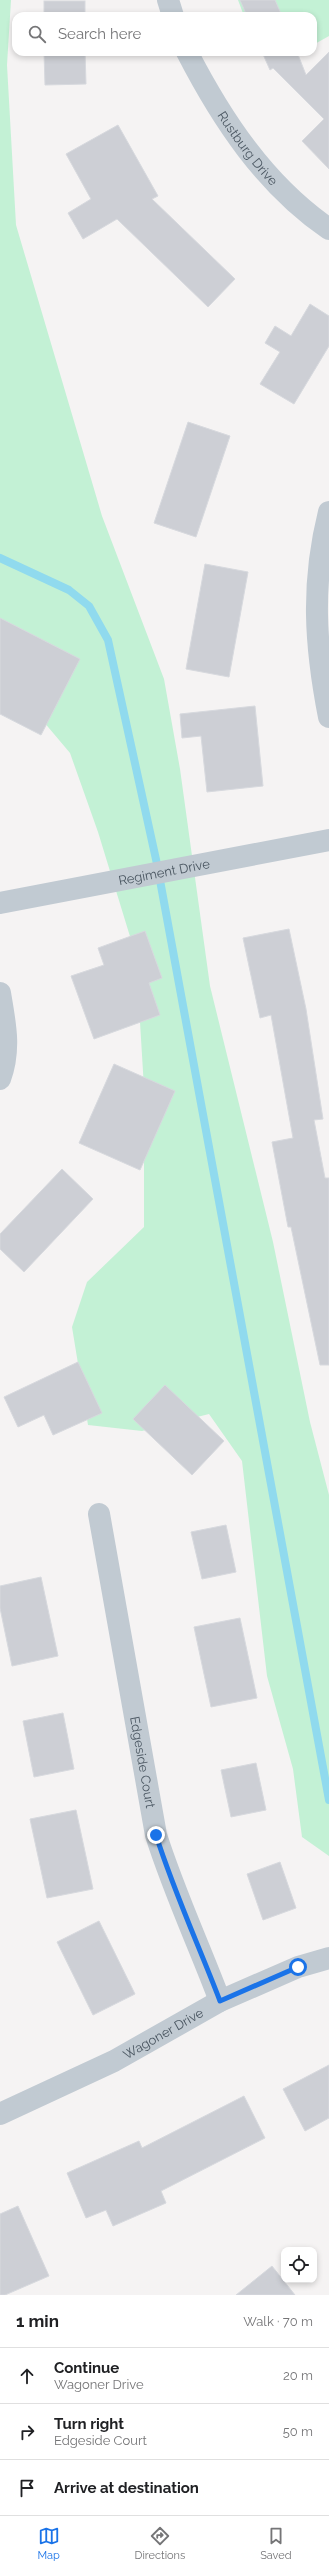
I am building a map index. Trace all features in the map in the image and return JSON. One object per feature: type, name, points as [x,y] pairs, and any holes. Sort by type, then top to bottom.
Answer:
[{"type":"street","points":[[168,0],[172,12]]},
{"type":"street","name":"Rustburg Drive","points":[[189,56],[221,115],[261,167],[285,193],[329,229]]},
{"type":"street","points":[[329,512],[321,548],[315,610],[319,662],[329,717]]},
{"type":"street","name":"Regiment Drive","points":[[0,903],[329,840]]},
{"type":"street","points":[[0,993],[7,1033],[7,1050],[0,1079]]},
{"type":"street","name":"Edgeside Court","points":[[99,1514],[156,1835],[172,1885],[200,1949],[220,2001]]},
{"type":"street","name":"Wagoner Drive","points":[[0,2114],[114,2061],[220,2001],[298,1967],[329,1958]]},
{"type":"green space","points":[[0,0],[11,0],[7,65],[16,225],[102,516],[164,679],[180,769],[210,986],[273,1242],[310,1422],[329,1495],[329,1856],[302,1837],[293,1769],[267,1676],[242,1461],[209,1414],[142,1431],[88,1425],[72,1327],[87,1282],[144,1227],[144,1088],[136,956],[98,832],[70,753],[0,670]]},
{"type":"green space","points":[[238,0],[329,0],[329,36],[317,43],[317,12],[242,12]]},
{"type":"building","points":[[240,0],[275,0],[280,12],[245,12]]},
{"type":"building","points":[[44,1],[85,1],[85,12],[44,12]]},
{"type":"building","points":[[329,52],[329,169],[302,141],[324,119],[273,68],[270,70],[264,56],[299,56],[306,75]]},
{"type":"building","points":[[44,56],[85,56],[86,84],[45,85]]},
{"type":"building","points":[[118,125],[158,196],[152,199],[235,279],[208,307],[117,219],[83,239],[68,213],[91,199],[66,154]]},
{"type":"building","points":[[310,304],[329,316],[329,346],[294,404],[260,384],[280,352],[265,343],[275,326],[291,336]]},
{"type":"building","points":[[188,422],[230,436],[196,537],[154,523]]},
{"type":"building","points":[[205,564],[248,572],[229,677],[186,669]]},
{"type":"building","points":[[0,618],[80,659],[41,735],[0,714]]},
{"type":"building","points":[[255,706],[263,786],[207,792],[201,736],[182,738],[180,714]]},
{"type":"building","points":[[289,929],[306,1009],[323,1119],[314,1120],[325,1178],[329,1178],[329,1365],[320,1365],[291,1227],[288,1227],[272,1142],[293,1138],[271,1015],[260,1018],[243,938]]},
{"type":"building","points":[[145,931],[162,978],[149,983],[160,1015],[94,1039],[71,976],[104,965],[98,948]]},
{"type":"building","points":[[114,1064],[175,1091],[140,1170],[79,1143]]},
{"type":"building","points":[[62,1169],[93,1199],[24,1272],[0,1249],[0,1234]]},
{"type":"building","points":[[78,1362],[102,1413],[53,1435],[44,1415],[18,1427],[4,1397]]},
{"type":"building","points":[[165,1385],[224,1441],[192,1475],[133,1419]]},
{"type":"building","points":[[226,1525],[236,1572],[202,1579],[191,1532]]},
{"type":"building","points":[[41,1577],[58,1656],[12,1666],[0,1608],[0,1586]]},
{"type":"building","points":[[240,1618],[257,1698],[211,1707],[194,1627]]},
{"type":"building","points":[[63,1713],[74,1769],[34,1777],[23,1721]]},
{"type":"building","points":[[256,1763],[266,1810],[231,1817],[221,1770]]},
{"type":"building","points":[[76,1810],[93,1889],[47,1898],[30,1819]]},
{"type":"building","points":[[280,1862],[296,1908],[263,1920],[247,1874]]},
{"type":"building","points":[[99,1921],[135,1994],[93,2015],[57,1942]]},
{"type":"building","points":[[329,2065],[329,2118],[305,2131],[283,2089]]},
{"type":"building","points":[[244,2096],[265,2138],[161,2191],[166,2203],[113,2226],[106,2210],[86,2218],[67,2173],[139,2141],[142,2148]]},
{"type":"building","points":[[18,2206],[49,2276],[5,2295],[0,2295],[0,2214]]},
{"type":"building","points":[[272,2266],[281,2277],[281,2283],[285,2283],[295,2295],[236,2295]]},
{"type":"waterway","points":[[0,558],[69,590],[89,606],[108,640],[157,864],[329,1800]]},
{"type":"route","points":[[156,1835],[172,1885],[200,1949],[220,2001],[298,1967]]}]
